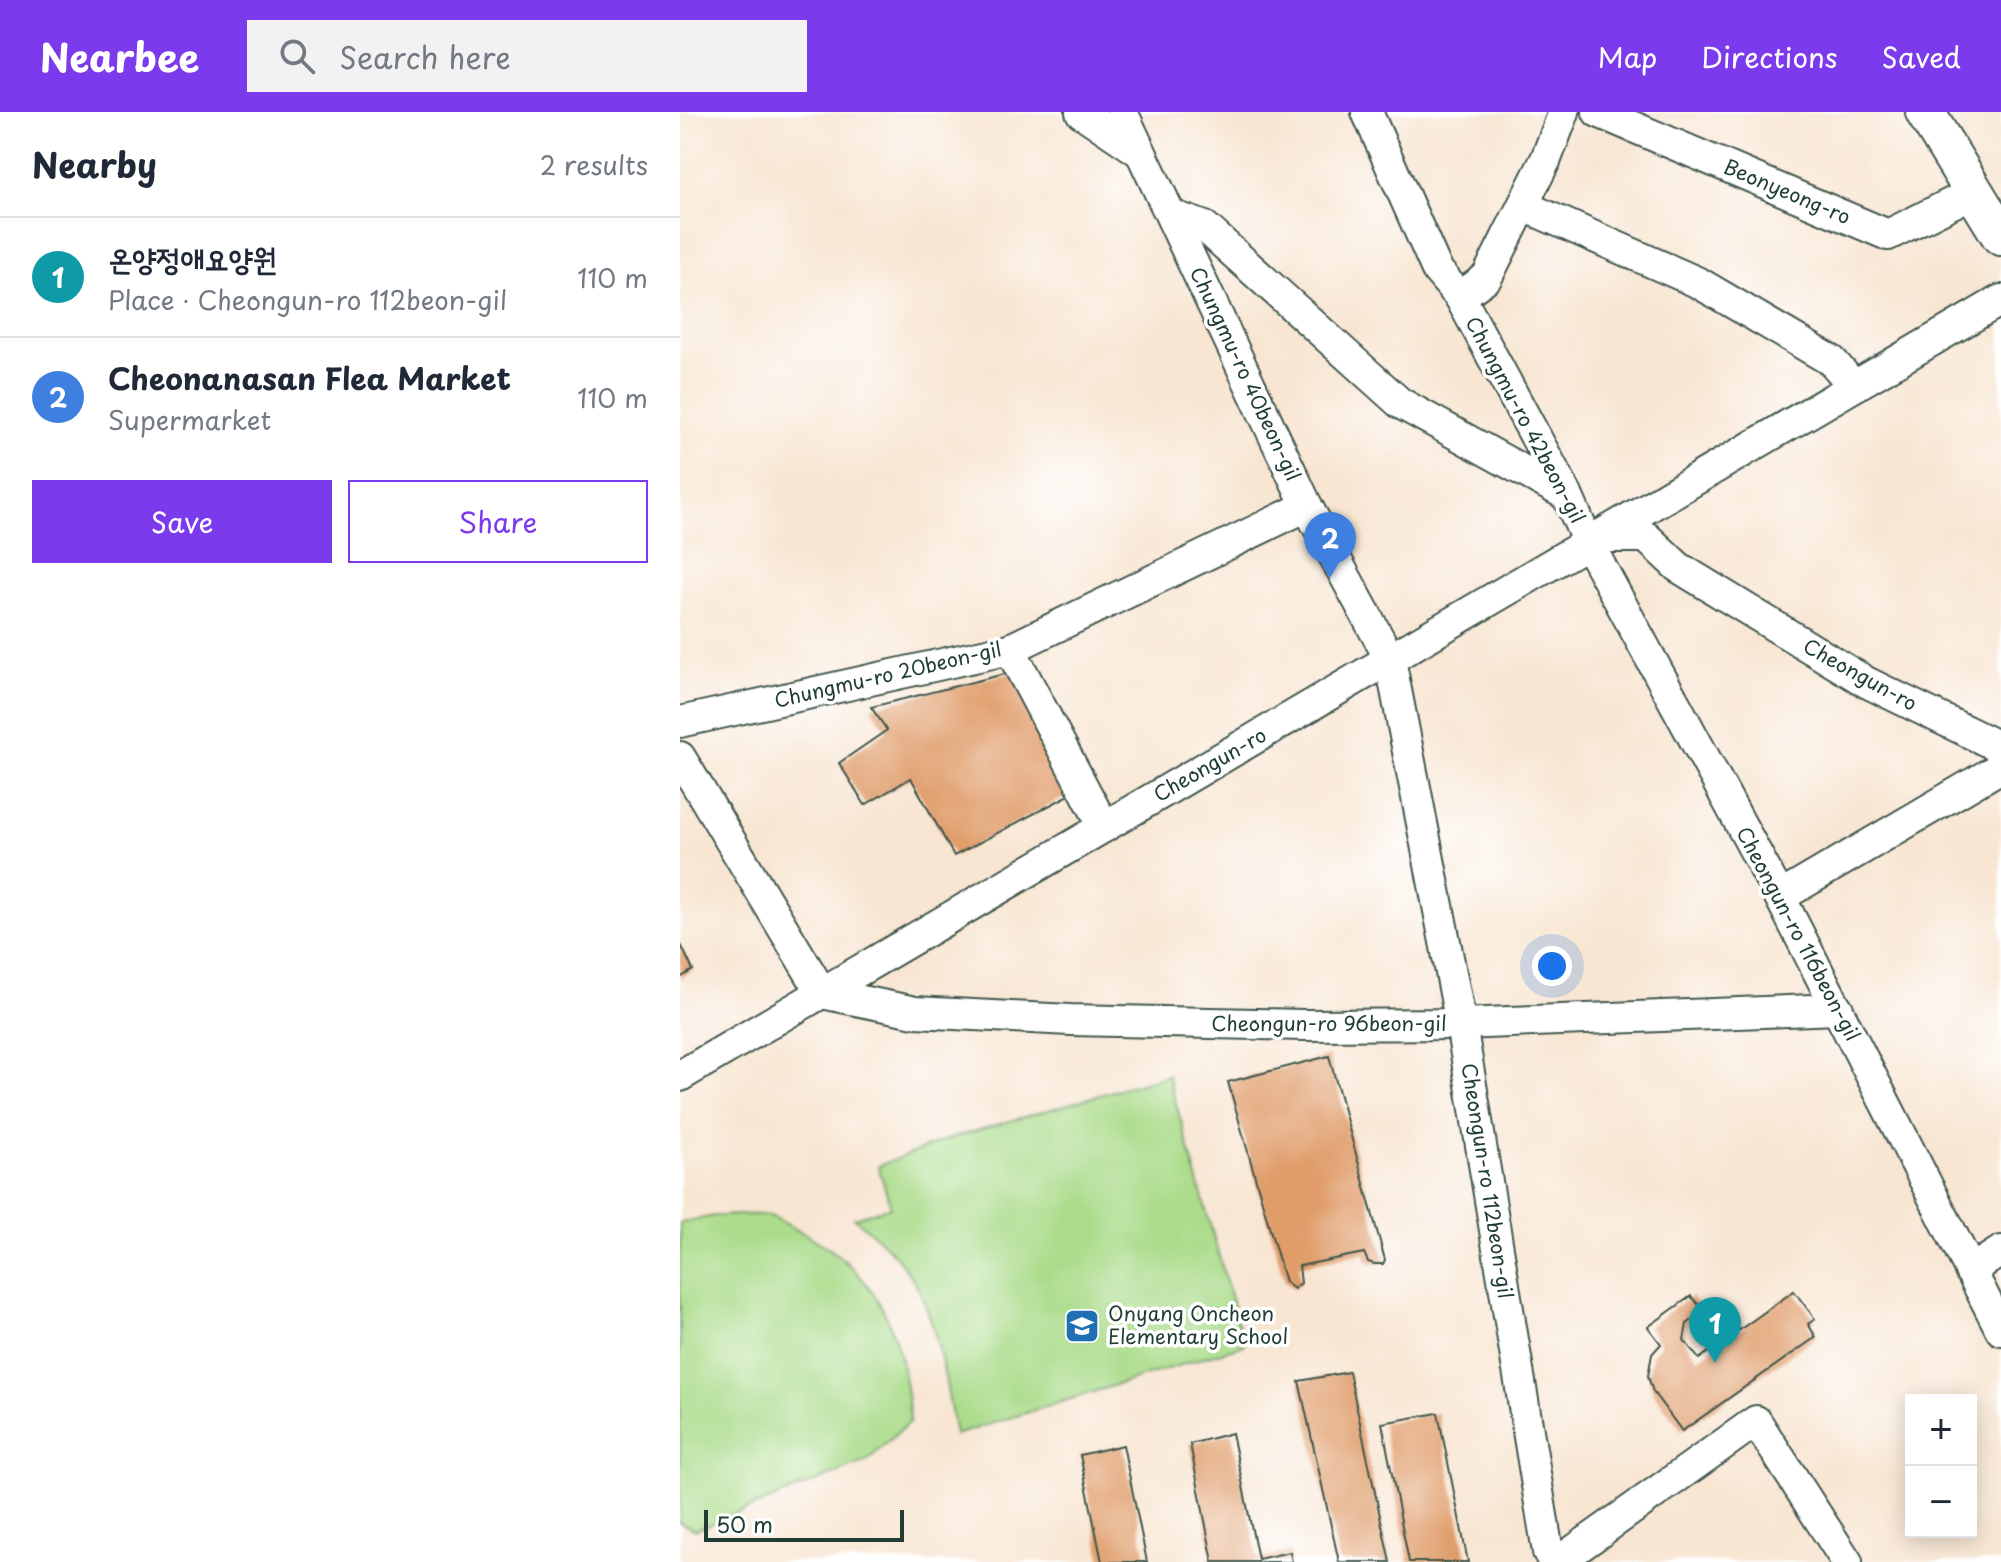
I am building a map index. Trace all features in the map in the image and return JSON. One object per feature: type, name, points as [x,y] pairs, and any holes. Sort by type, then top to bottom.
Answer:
[{"type":"street","points":[[1081,112],[1142,153]]},
{"type":"street","name":"Chungmu-ro 40beon-gil","points":[[1122,112],[1307,506],[1390,659]]},
{"type":"street","name":"Chungmu-ro 42beon-gil","points":[[1367,112],[1437,270],[1460,297],[1593,540]]},
{"type":"street","name":"Chungmu-ro 42beon-gil","points":[[1460,297],[1487,277],[1546,159],[1564,112]]},
{"type":"street","name":"Beonyeong-ro","points":[[1598,112],[1888,235],[1974,192]]},
{"type":"street","points":[[1925,112],[2001,236]]},
{"type":"street","points":[[1524,206],[1699,283],[1832,361],[1854,386]]},
{"type":"street","name":"Chungmu-ro 40beon-gil","points":[[1171,215],[1205,227],[1400,403],[1567,495]]},
{"type":"street","name":"Cheongun-ro","points":[[680,1076],[2001,300]]},
{"type":"street","name":"Chungmu-ro 20beon-gil","points":[[680,722],[1010,649],[1307,506]]},
{"type":"street","name":"Cheongun-ro","points":[[1593,540],[1646,537],[1678,567],[1866,682],[2001,748]]},
{"type":"street","name":"Cheongun-ro 116beon-gil","points":[[1593,540],[1838,1009],[2001,1330]]},
{"type":"street","points":[[1010,649],[1104,827]]},
{"type":"street","name":"Cheongun-ro 112beon-gil","points":[[1390,659],[1461,1024],[1548,1552],[1556,1562],[1756,1421],[1847,1562]]},
{"type":"street","points":[[680,757],[822,993]]},
{"type":"street","points":[[1780,897],[2001,767]]},
{"type":"street","name":"Cheongun-ro 96beon-gil","points":[[822,993],[915,1012],[1304,1025],[1461,1024],[1838,1009]]},
{"type":"street","points":[[1970,1271],[2001,1251]]},
{"type":"green space","points":[[1168,1075],[1244,1345],[955,1435],[940,1352],[919,1291],[898,1259],[854,1218],[891,1207],[878,1166],[948,1139]]},
{"type":"green space","points":[[714,1216],[770,1216],[830,1249],[852,1268],[870,1288],[894,1336],[907,1391],[910,1421],[867,1461],[696,1530],[680,1523],[680,1223]]},
{"type":"building","points":[[1013,672],[1075,792],[954,856],[911,778],[865,805],[839,763],[887,730],[871,707]]},
{"type":"building","points":[[680,943],[693,970],[680,978]]},
{"type":"building","points":[[1329,1056],[1385,1260],[1383,1264],[1368,1262],[1364,1253],[1299,1266],[1301,1283],[1294,1289],[1285,1282],[1228,1082]]},
{"type":"building","points":[[1794,1291],[1815,1319],[1808,1324],[1816,1337],[1682,1431],[1653,1392],[1648,1376],[1652,1354],[1661,1344],[1648,1327],[1691,1296],[1704,1311],[1687,1324],[1684,1340],[1699,1359]]},
{"type":"building","points":[[1349,1372],[1390,1562],[1339,1562],[1299,1381]]},
{"type":"building","points":[[1438,1413],[1468,1562],[1409,1562],[1382,1423]]},
{"type":"building","points":[[1232,1433],[1258,1559],[1290,1552],[1292,1562],[1213,1562],[1190,1444]]},
{"type":"building","points":[[1123,1445],[1147,1562],[1102,1562],[1080,1455]]},
{"type":"place","name":"Cheonanasan Flea Market","points":[[1330,578]]},
{"type":"place","name":"Onyang Oncheon Elementary School","points":[[1082,1326]]},
{"type":"place","name":"온양정애요양원","points":[[1715,1363]]}]
